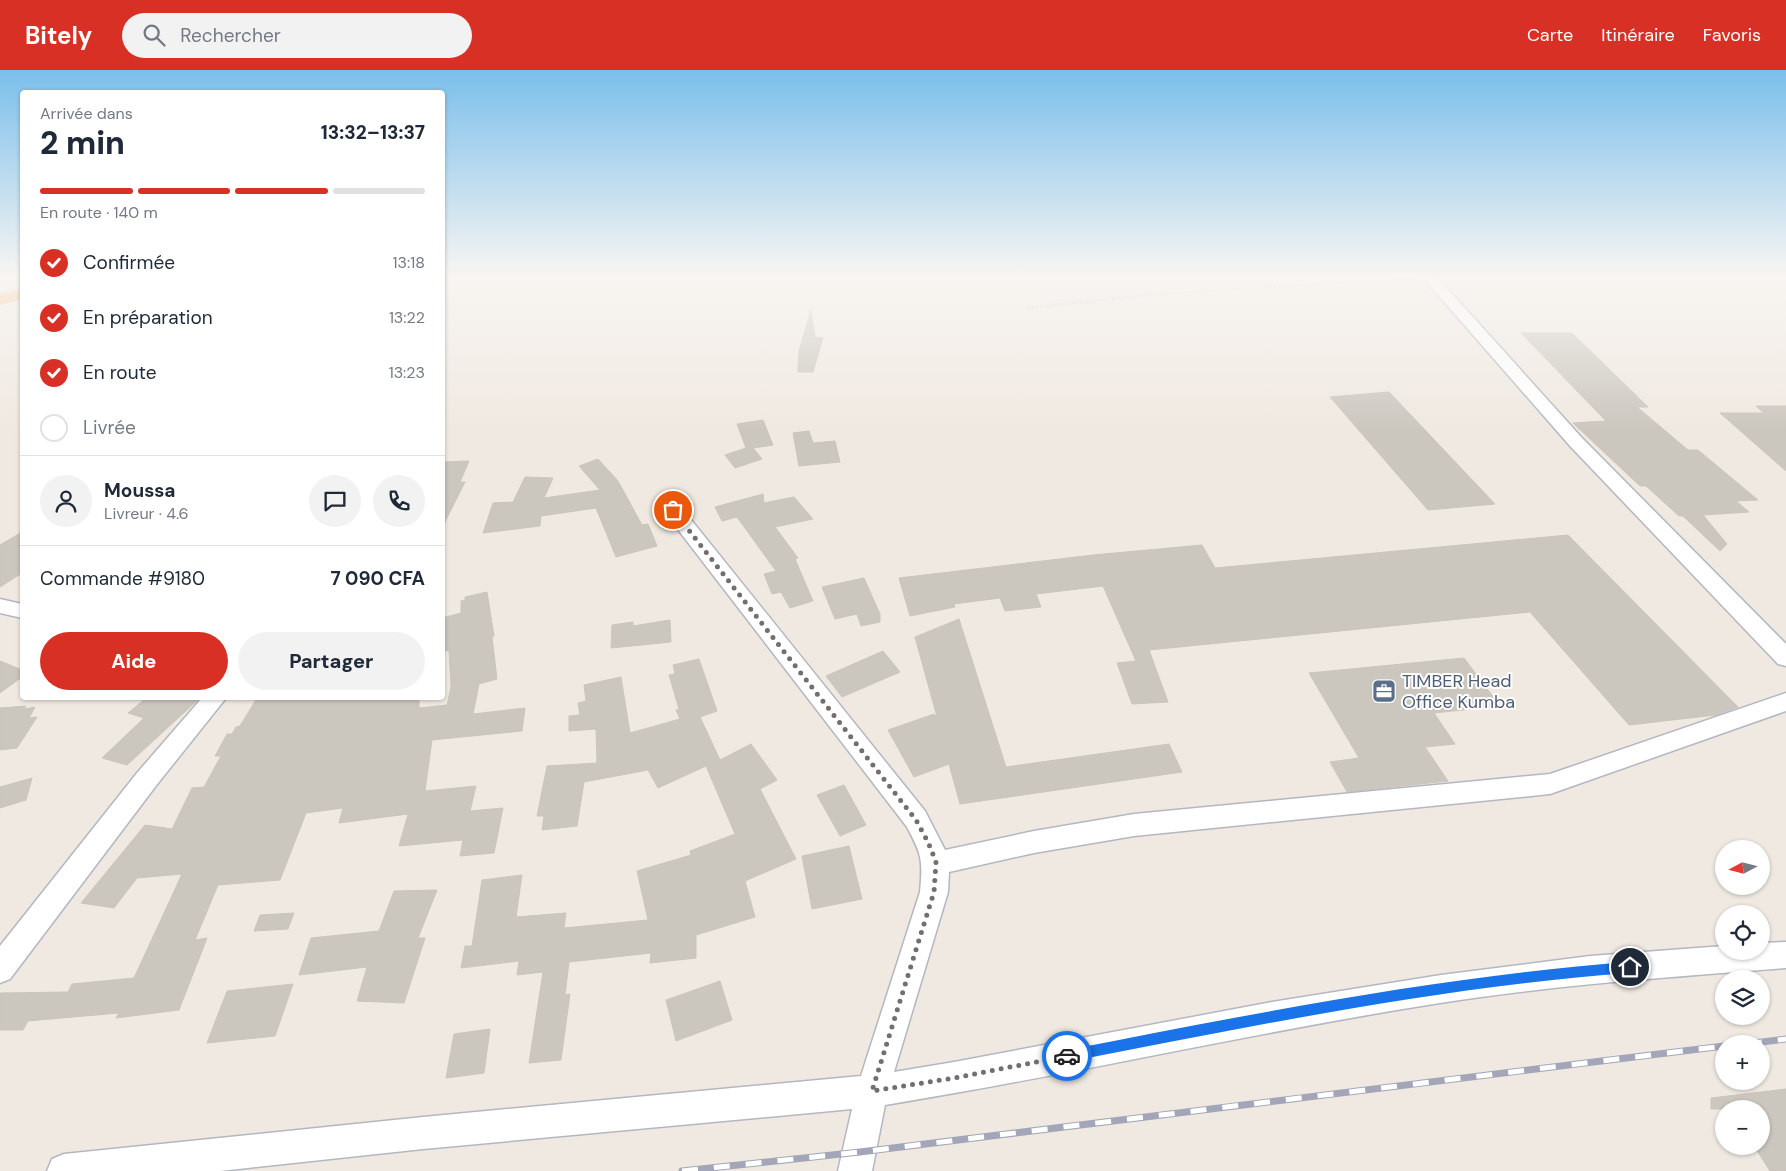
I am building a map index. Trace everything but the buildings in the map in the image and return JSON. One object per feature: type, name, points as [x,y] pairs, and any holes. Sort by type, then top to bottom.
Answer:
[{"type":"street","points":[[1475,327],[1576,442],[1786,658]]},
{"type":"street","points":[[673,510],[916,820],[936,862],[934,892],[872,1091],[855,1171]]},
{"type":"street","points":[[0,969],[146,780],[213,700]]},
{"type":"street","points":[[936,862],[1034,842],[1134,825],[1550,784],[1786,702]]},
{"type":"street","points":[[64,1171],[423,1133],[872,1091],[954,1078],[1272,1016],[1441,989],[1590,970],[1786,956]]},
{"type":"railway","points":[[1770,1041],[1786,1039]]},
{"type":"railway","points":[[682,1171],[860,1152],[1715,1047]]},
{"type":"way so far","points":[[673,510],[916,820],[936,862],[934,892],[872,1091],[954,1078],[1067,1056]]},
{"type":"place","name":"TIMBER Head Office Kumba","points":[[1384,691]]},
{"type":"route","points":[[1067,1056],[1272,1016],[1441,989],[1590,970],[1630,967]]}]
